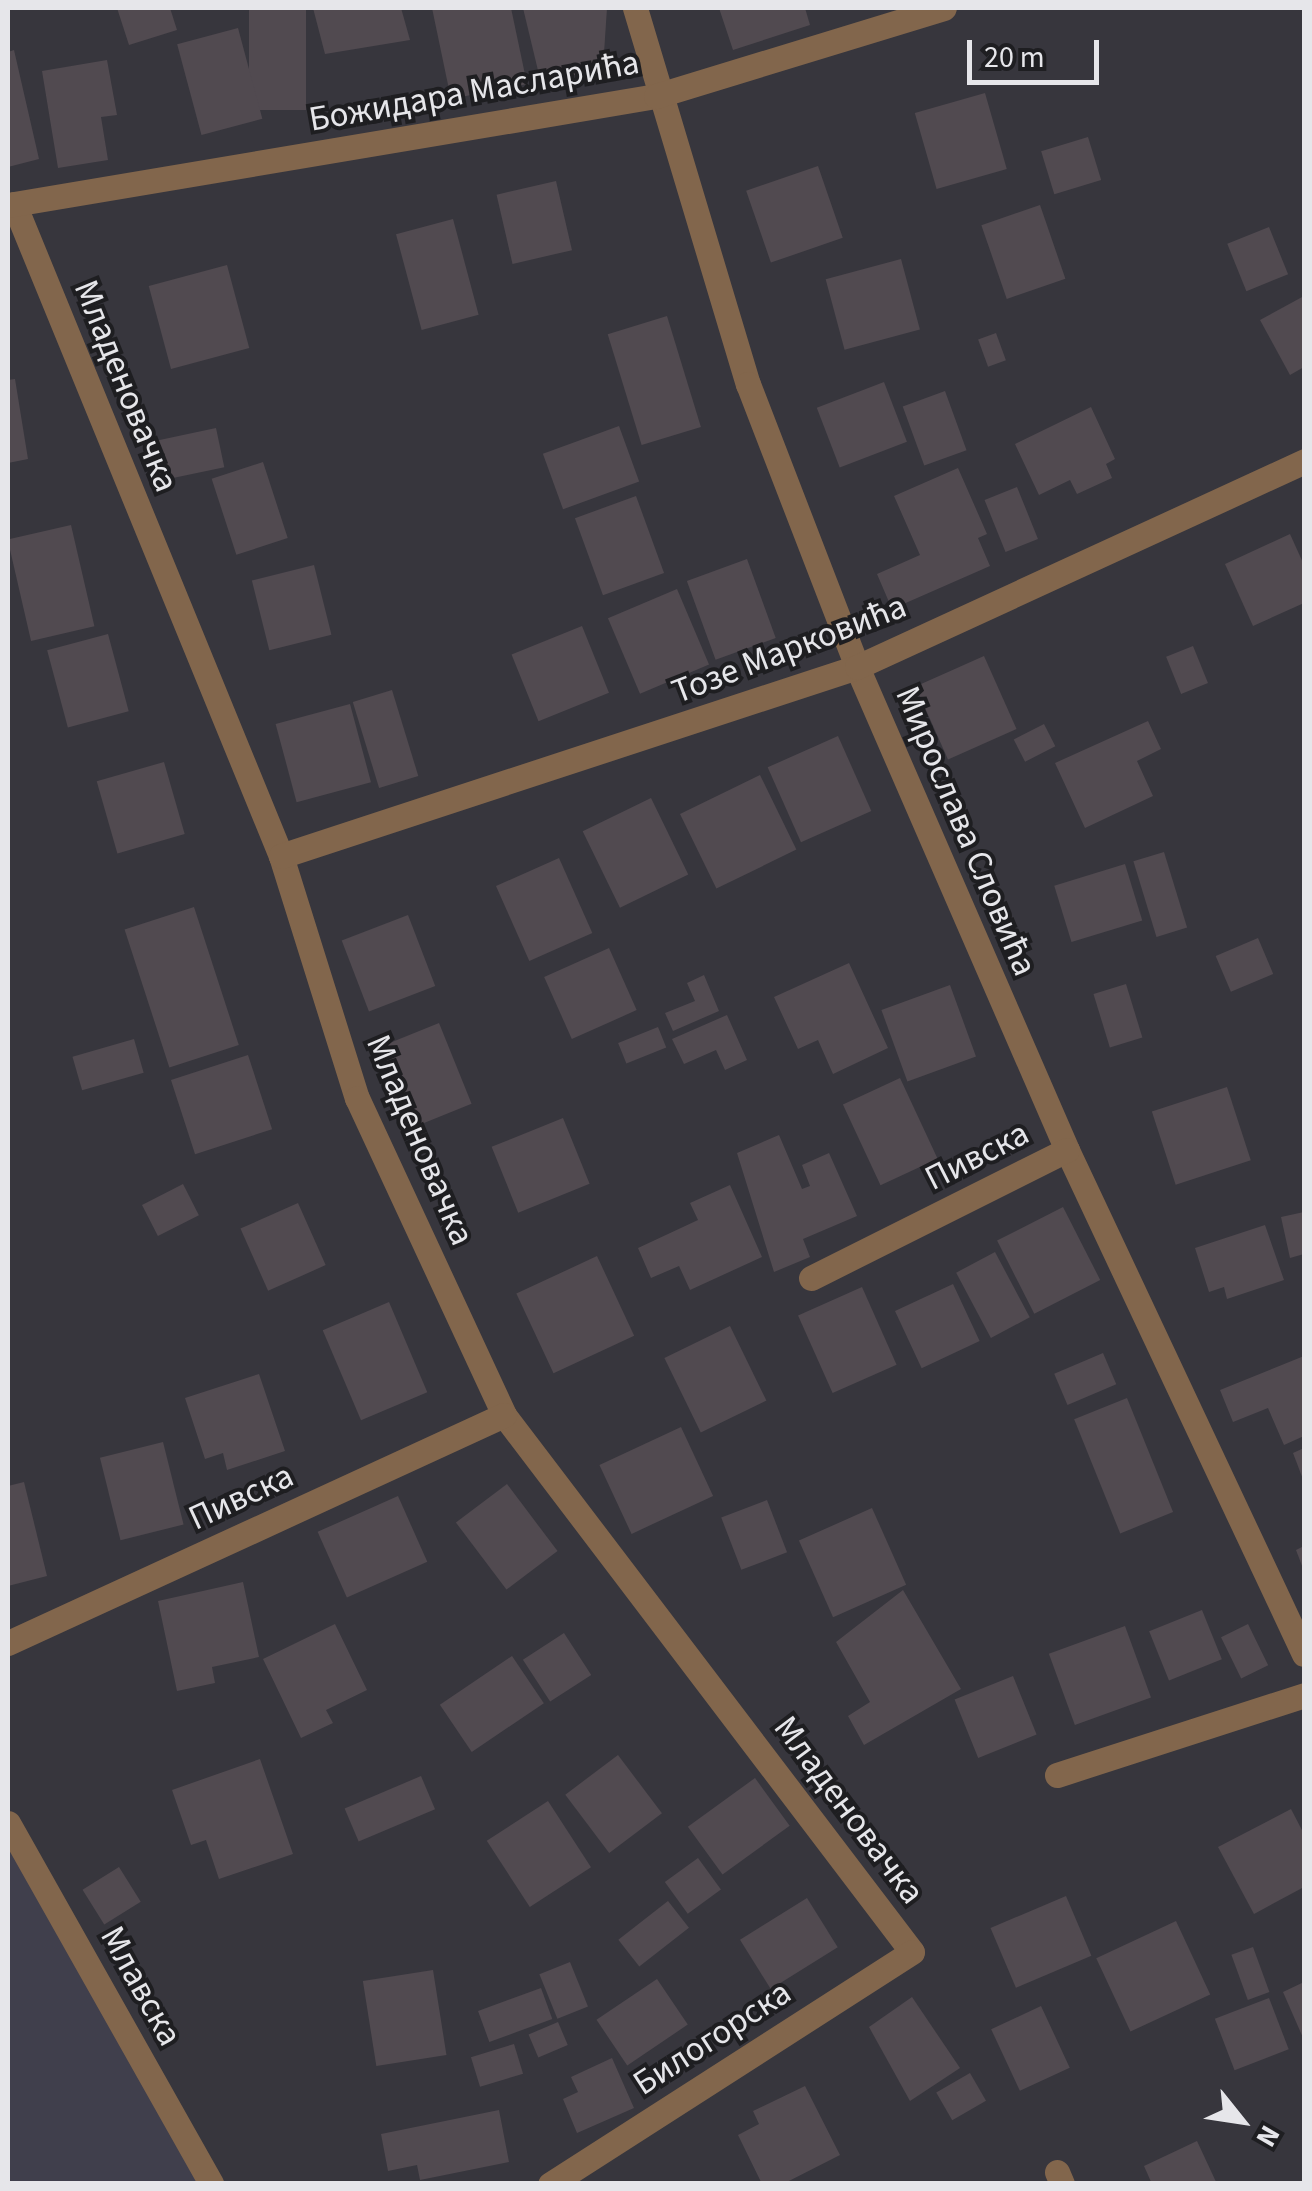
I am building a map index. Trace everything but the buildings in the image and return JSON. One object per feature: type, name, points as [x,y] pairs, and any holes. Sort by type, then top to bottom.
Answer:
[{"type":"street","name":"Мирослава Словића","points":[[634,8],[656,96],[748,384],[857,667],[1066,1150],[1304,1654]]},
{"type":"street","name":"Божидара Масларића","points":[[10,205],[656,96],[944,8]]},
{"type":"street","name":"Младеновачка","points":[[10,205],[280,856],[357,1098],[504,1414],[912,1952]]},
{"type":"street","name":"Тозе Марковића","points":[[280,856],[857,667],[1304,461]]},
{"type":"street","name":"Пивска","points":[[811,1278],[1066,1150]]},
{"type":"street","name":"Пивска","points":[[8,1643],[504,1414]]},
{"type":"street","points":[[1057,1774],[1304,1694]]},
{"type":"street","name":"Млавска","points":[[8,1823],[212,2184]]},
{"type":"street","name":"Билогорска","points":[[550,2184],[912,1952]]},
{"type":"shaded area","points":[[8,1823],[211,2183],[8,2183]]}]
